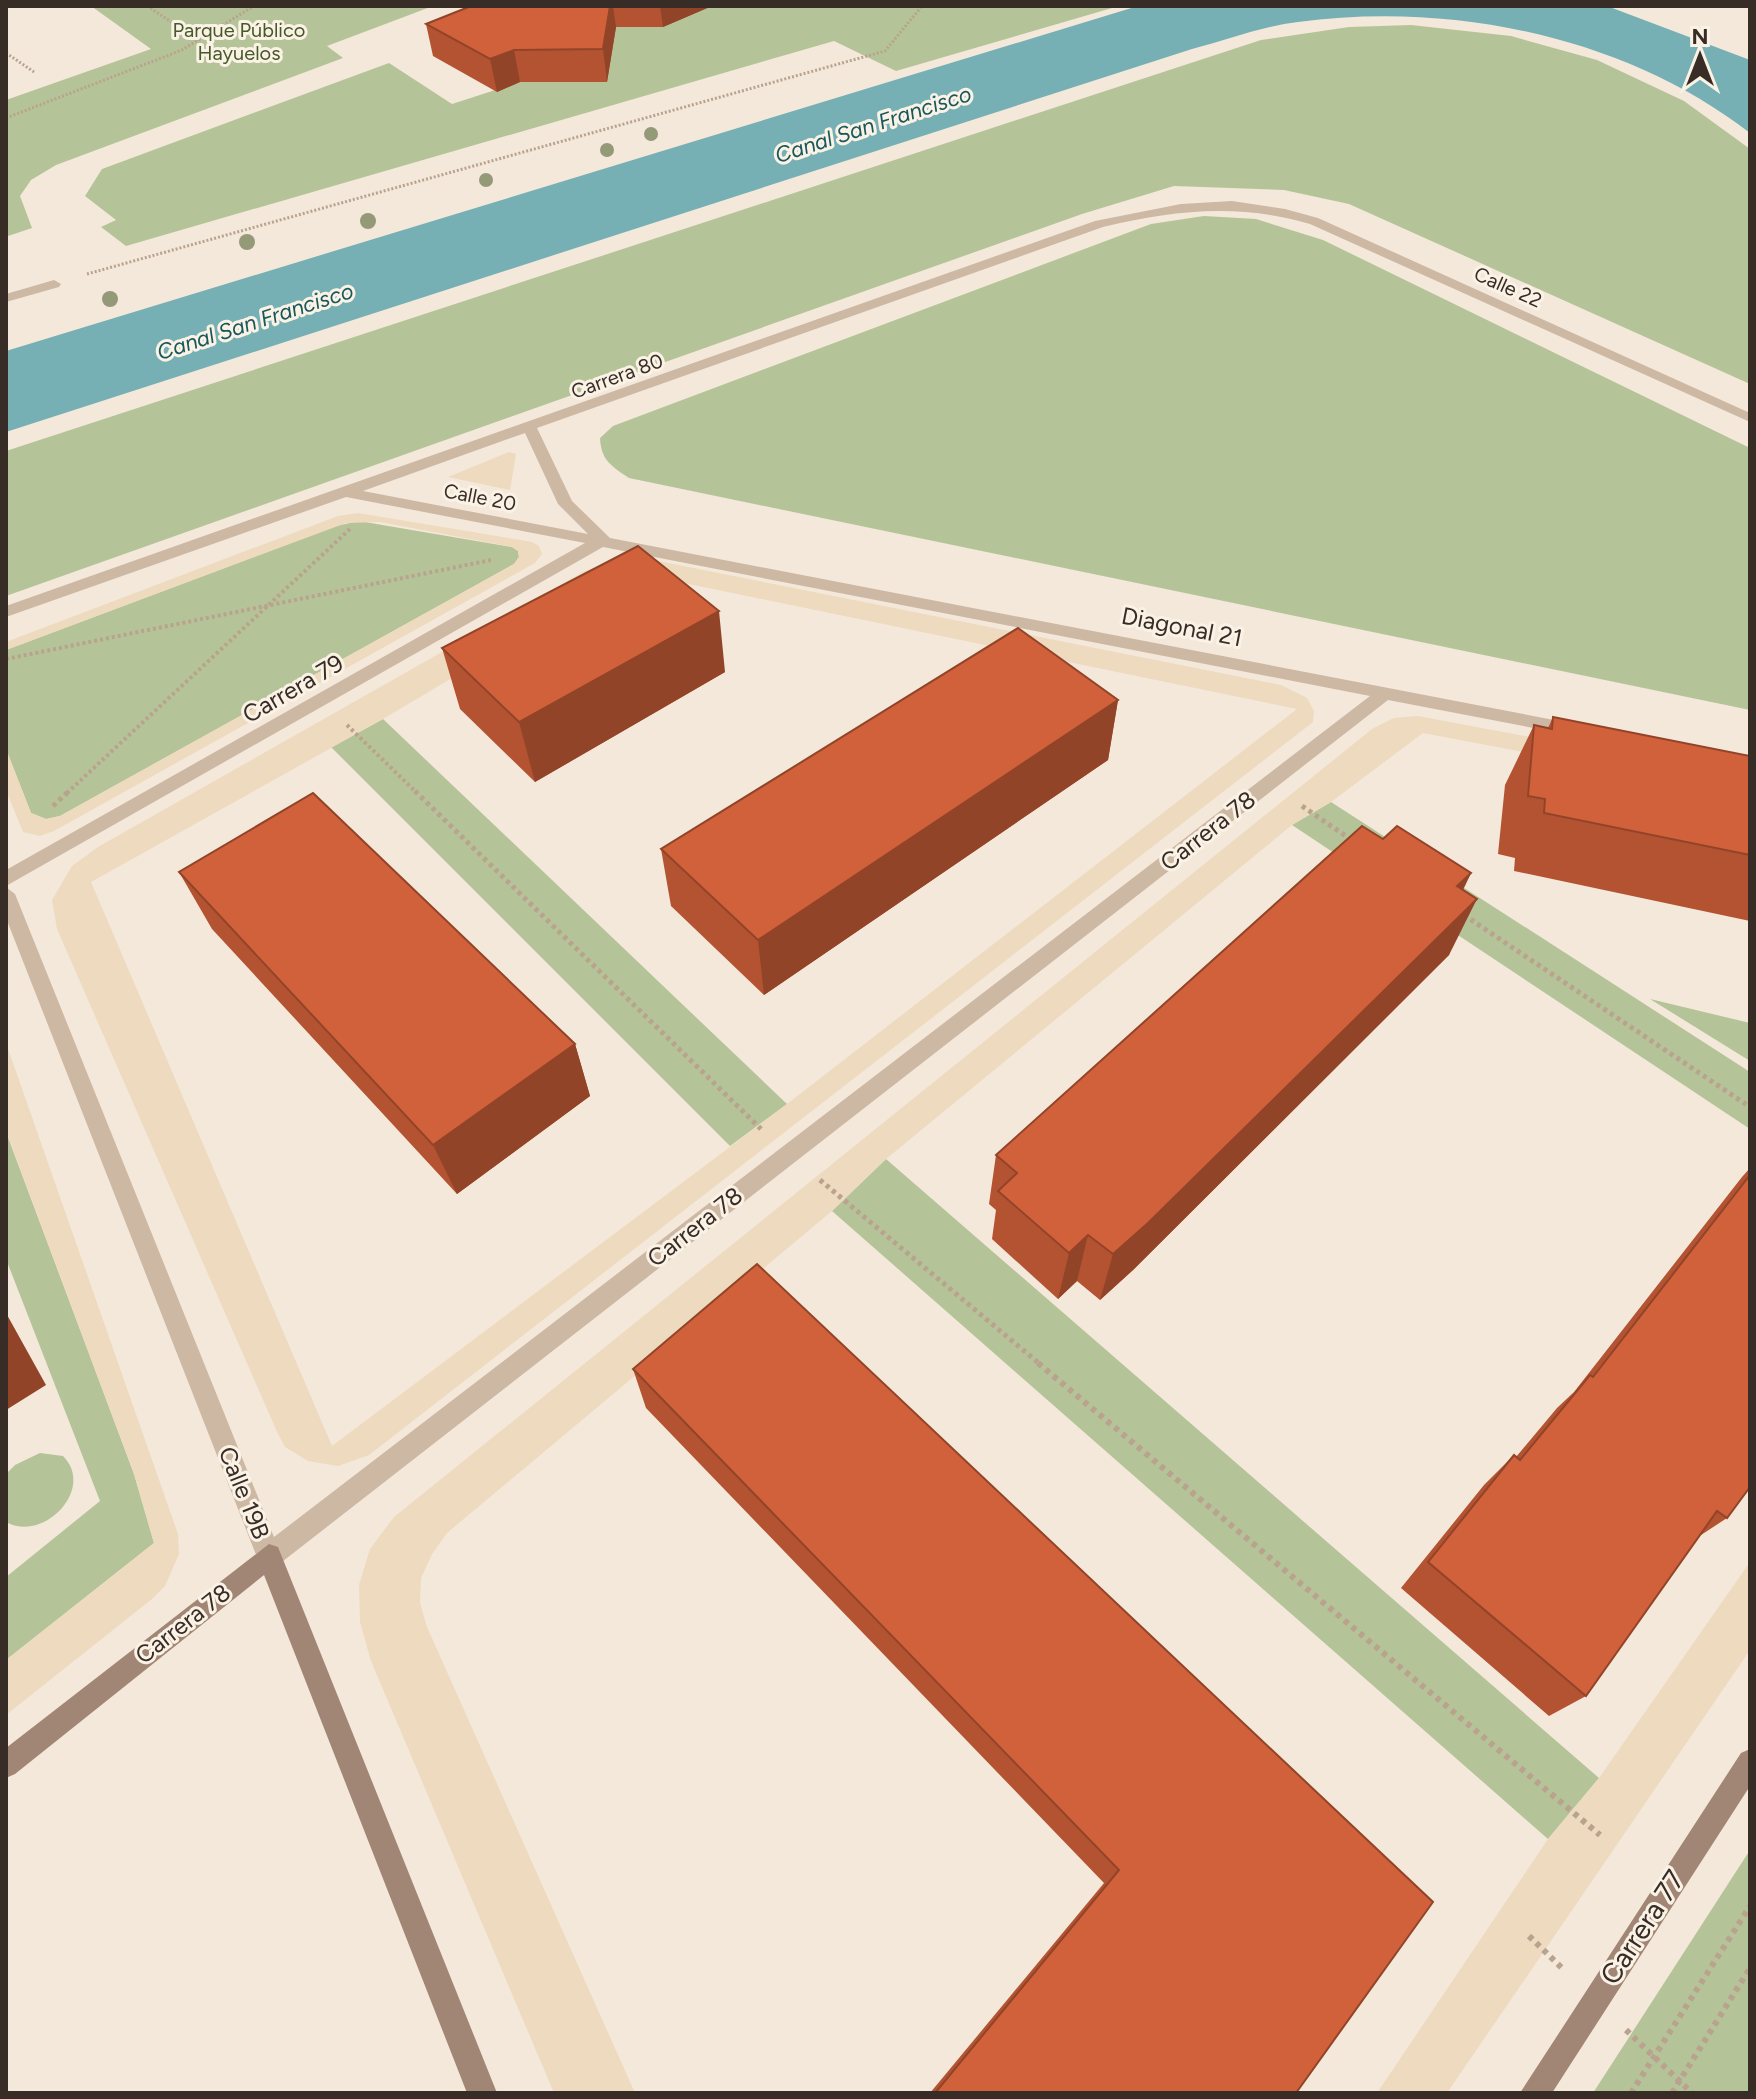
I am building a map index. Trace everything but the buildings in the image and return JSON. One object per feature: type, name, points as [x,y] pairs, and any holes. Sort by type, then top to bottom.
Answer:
[{"type":"street","name":"Carrera 80","points":[[6,612],[350,493],[1099,224],[1176,205],[1246,206]]},
{"type":"street","name":"Calle 22","points":[[1246,206],[1286,211],[1314,221],[1750,418]]},
{"type":"street","points":[[6,298],[54,284]]},
{"type":"street","points":[[530,428],[547,470],[566,504],[603,540]]},
{"type":"street","name":"Calle 20","points":[[350,493],[603,540]]},
{"type":"street","name":"Diagonal 21","points":[[603,540],[1599,734]]},
{"type":"street","name":"Carrera 79","points":[[6,879],[603,540]]},
{"type":"street","name":"Carrera 78","points":[[6,1765],[269,1556],[1387,692]]},
{"type":"street","name":"Calle 19B","points":[[6,894],[482,2093]]},
{"type":"street","name":"Carrera 77","points":[[1535,2093],[1750,1762]]},
{"type":"path","points":[[147,6],[199,40]]},
{"type":"path","points":[[6,118],[132,71],[199,40],[254,6]]},
{"type":"path","points":[[54,284],[885,51],[922,6]]},
{"type":"path","points":[[6,53],[34,72]]},
{"type":"path","points":[[52,807],[359,521]]},
{"type":"path","points":[[6,659],[503,557]]},
{"type":"path","points":[[341,718],[790,1154],[1600,1835]]},
{"type":"path","points":[[1294,801],[1366,849]]},
{"type":"path","points":[[1458,911],[1750,1107]]},
{"type":"path","points":[[1631,2093],[1750,1906]]},
{"type":"path","points":[[1672,2093],[1750,1968]]},
{"type":"green space","name":"Parque Público Hayuelos","points":[[91,6],[433,6],[327,46],[343,58],[56,165],[31,180],[20,196],[32,228],[8,236],[6,100],[151,49]]},
{"type":"green space","points":[[712,6],[1119,6],[896,71],[834,41],[126,246],[101,227],[116,220],[85,196],[102,169],[389,63],[452,104],[520,82],[616,27]]},
{"type":"green space","points":[[1411,25],[1511,36],[1597,60],[1684,101],[1750,149],[1750,384],[1349,204],[1284,190],[1174,186],[1082,214],[6,596],[6,451],[1261,40],[1349,27]]},
{"type":"green space","points":[[1204,216],[1256,219],[1323,240],[1750,448],[1750,710],[629,478],[612,466],[602,452],[600,438],[613,426],[1151,224]]},
{"type":"green space","points":[[359,521],[512,547],[518,551],[519,557],[514,564],[60,816],[46,819],[31,813],[6,749],[6,650],[336,526]]},
{"type":"green space","points":[[383,719],[787,1104],[730,1146],[331,747]]},
{"type":"green space","points":[[1331,802],[1750,1072],[1750,1129],[1292,825]]},
{"type":"green space","points":[[1650,999],[1750,1023],[1750,1061]]},
{"type":"green space","points":[[6,1132],[134,1474],[154,1543],[6,1660],[6,1577],[100,1501],[6,1259]]},
{"type":"green space","points":[[886,1159],[1599,1778],[1548,1839],[832,1211]]},
{"type":"green space","points":[[40,1453],[63,1456],[72,1469],[73,1483],[69,1497],[49,1519],[35,1525],[20,1527],[6,1522],[6,1474],[15,1465]]},
{"type":"green space","points":[[1750,1850],[1750,2093],[1593,2093]]},
{"type":"shaded area","points":[[509,452],[516,454],[510,490],[448,477]]},
{"type":"shaded area","points":[[358,513],[532,542],[539,546],[542,554],[535,563],[54,831],[40,836],[23,832],[6,790],[6,749],[31,813],[46,819],[60,816],[514,564],[519,557],[518,551],[512,547],[380,522],[346,523],[6,650],[6,642],[338,516]]},
{"type":"shaded area","points":[[648,559],[1281,685],[1307,698],[1314,711],[1313,722],[369,1455],[338,1466],[308,1461],[285,1447],[278,1434],[57,929],[52,900],[72,866],[98,847],[585,571],[614,560]],"holes":[[[630,572],[1297,709],[787,1104],[332,1446],[91,882],[383,719]]]},
{"type":"shaded area","points":[[1418,716],[1750,778],[1750,795],[1423,733],[1331,802],[1292,825],[886,1159],[832,1211],[447,1533],[432,1554],[421,1578],[420,1603],[427,1627],[635,2093],[554,2093],[371,1661],[360,1622],[359,1585],[370,1549],[394,1517],[1372,729],[1394,718]]},
{"type":"shaded area","points":[[6,1043],[178,1534],[179,1554],[165,1586],[152,1599],[6,1715],[6,1660],[154,1543],[134,1474],[6,1131]]},
{"type":"shaded area","points":[[1750,1562],[1750,1650],[1447,2093],[1377,2093],[1548,1839],[1599,1778]]},
{"type":"water","name":"Canal San Francisco","points":[[1138,6],[1607,6],[1750,60],[1750,133],[1701,100],[1649,72],[1593,50],[1536,34],[1476,23],[1417,17],[1357,17],[1285,24],[1192,49],[6,432],[6,351]]}]
